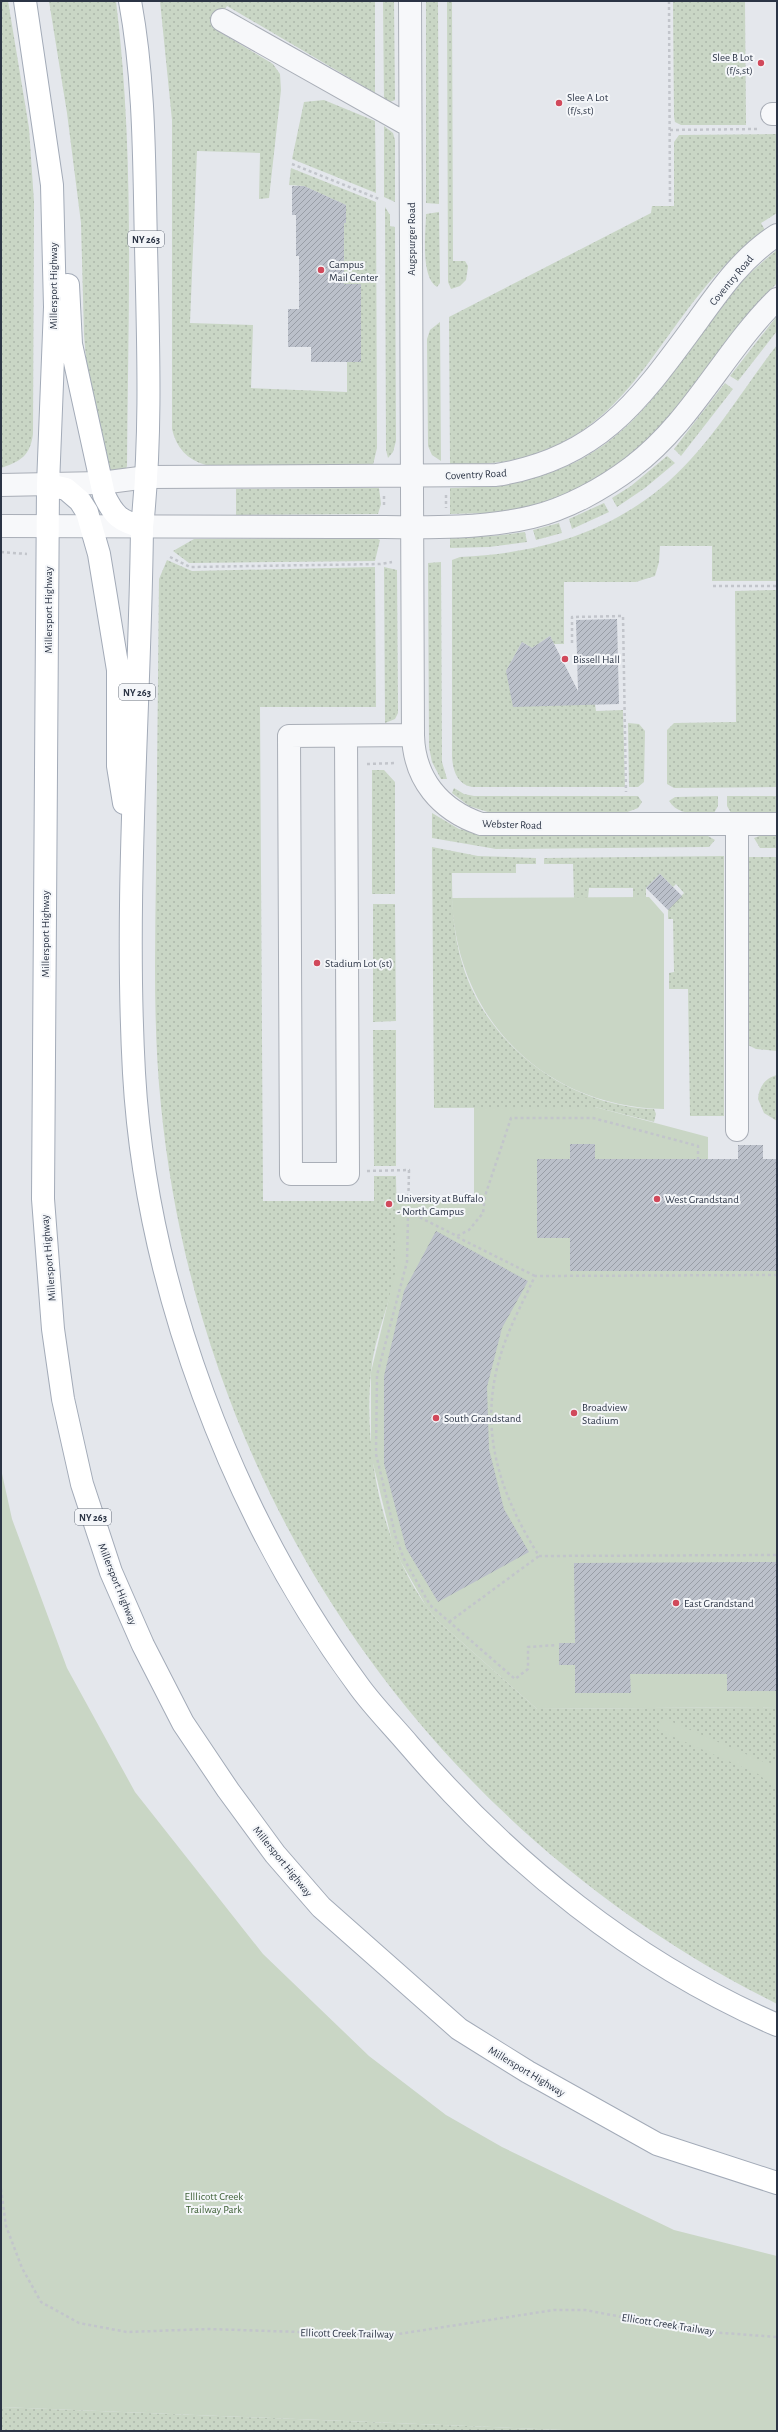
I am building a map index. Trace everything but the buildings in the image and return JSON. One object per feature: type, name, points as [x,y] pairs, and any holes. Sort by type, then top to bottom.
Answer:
[{"type":"main road","name":"Millersport Highway","points":[[25,1],[52,185],[55,307],[48,485],[49,526],[43,1199],[53,1329],[63,1400],[82,1484],[111,1572],[143,1645],[183,1723],[228,1790],[275,1854],[321,1907],[453,2024],[528,2072],[657,2144],[777,2183]]},
{"type":"main road","name":"NY 263","points":[[130,1],[136,32],[143,111],[148,344],[147,478],[142,527],[132,857],[134,1076],[144,1157],[160,1252],[190,1358],[227,1453],[265,1538],[310,1614],[359,1688],[436,1776],[510,1851],[592,1918],[671,1970],[746,2011],[777,2025]]},
{"type":"main road","points":[[52,185],[68,282],[71,344],[101,483],[110,508],[122,522],[142,527]]},
{"type":"main road","points":[[48,485],[66,490],[80,501],[87,512],[99,554],[118,670],[118,766],[132,857]]},
{"type":"street","name":"Augspurger Road","points":[[410,1],[413,526]]},
{"type":"street","points":[[222,20],[410,126]]},
{"type":"street","name":"Coventry Road","points":[[1,485],[101,483],[147,478],[496,475],[518,472],[559,457],[590,442],[616,421],[639,398],[743,262],[777,235]]},
{"type":"street","points":[[1,526],[413,526],[490,524],[534,517],[576,500],[611,481],[632,466],[666,437],[750,328],[777,299]]},
{"type":"street","name":"Webster Road","points":[[413,526],[413,735],[415,755],[419,769],[435,795],[456,814],[481,824],[777,824]]},
{"type":"street","points":[[346,736],[348,1174],[291,1174],[289,736],[413,735]]},
{"type":"street","points":[[737,824],[737,1130]]},
{"type":"path","points":[[669,1],[670,204]]},
{"type":"path","points":[[670,130],[770,119]]},
{"type":"path","points":[[292,164],[380,199]]},
{"type":"path","points":[[445,488],[446,516]]},
{"type":"path","points":[[1,552],[27,554]]},
{"type":"path","points":[[170,557],[190,567],[380,564],[393,562]]},
{"type":"path","points":[[713,586],[777,586]]},
{"type":"path","points":[[572,643],[572,617],[623,616],[626,792]]},
{"type":"path","points":[[346,764],[396,763]]},
{"type":"path","points":[[457,1236],[469,1230],[483,1213],[486,1196],[511,1118],[593,1118],[698,1146],[698,1159]]},
{"type":"path","points":[[348,1171],[409,1170],[407,1262],[377,1375],[376,1454],[396,1538],[404,1559],[430,1605],[515,1679],[528,1669],[528,1647],[557,1645]]},
{"type":"path","points":[[409,1212],[536,1276],[777,1275]]},
{"type":"path","points":[[536,1276],[510,1329],[500,1357],[493,1388],[491,1418],[494,1448],[510,1506],[539,1556]]},
{"type":"path","points":[[449,1622],[539,1556],[777,1555]]},
{"type":"path","name":"Ellicott Creek Trailway","points":[[1,2188],[6,2226],[22,2268],[41,2302],[79,2323],[127,2332],[208,2329],[392,2335],[554,2310],[585,2310],[696,2331],[777,2337]]},
{"type":"green space","points":[[1,1],[8,1],[29,128],[34,202],[33,434],[30,448],[27,453],[14,463],[1,468]]},
{"type":"green space","points":[[49,1],[116,1],[126,117],[129,233],[127,466],[124,474],[107,472],[88,382],[84,335],[81,223],[67,113]]},
{"type":"green space","points":[[160,1],[375,1],[375,93],[227,6],[213,28],[273,64],[280,74],[281,90],[269,198],[259,199],[260,153],[197,151],[190,323],[253,325],[251,388],[347,392],[347,362],[361,362],[361,284],[344,284],[344,223],[346,222],[346,205],[304,186],[289,185],[291,168],[376,202],[377,448],[373,465],[206,465],[193,460],[183,452],[176,442],[172,429],[172,120]]},
{"type":"green space","points":[[383,1],[394,1],[395,100],[390,102],[384,101]]},
{"type":"green space","points":[[426,1],[438,1],[439,204],[426,203]]},
{"type":"green space","points":[[447,1],[452,1],[453,261],[465,261],[468,266],[466,280],[460,286],[451,289],[448,282]]},
{"type":"green space","points":[[673,1],[745,1],[746,125],[681,125],[675,122]]},
{"type":"green space","points":[[324,100],[375,121],[376,193],[292,159],[304,102]]},
{"type":"green space","points":[[384,126],[393,133],[395,140],[395,202],[384,197]]},
{"type":"green space","points":[[777,134],[777,213],[761,223],[765,230],[734,256],[706,286],[624,394],[601,416],[575,435],[545,450],[508,461],[450,464],[449,317],[651,213],[652,206],[674,206],[674,142],[679,135]]},
{"type":"green space","points":[[385,207],[390,215],[390,226],[395,227],[396,441],[393,452],[388,458],[386,450]]},
{"type":"green space","points":[[439,212],[440,283],[437,287],[432,282],[428,274],[425,242],[426,214]]},
{"type":"green space","points":[[777,250],[777,283],[742,320],[668,419],[648,442],[596,480],[558,498],[530,507],[488,513],[450,514],[450,488],[481,487],[537,477],[562,468],[587,456],[610,441],[632,421],[653,398],[671,375],[704,326],[728,296],[748,275]]},
{"type":"green space","points":[[777,316],[777,331],[738,381],[730,376]]},
{"type":"green space","points":[[440,322],[441,461],[432,455],[428,446],[427,339],[430,330]]},
{"type":"green space","points":[[777,345],[777,581],[712,581],[712,546],[660,546],[659,562],[655,576],[636,582],[564,582],[564,644],[554,644],[550,636],[532,648],[522,642],[506,671],[595,704],[596,711],[623,710],[625,787],[472,787],[463,783],[459,780],[455,772],[452,757],[452,560],[460,557],[525,550],[556,542],[586,532],[615,519],[642,502],[667,483],[703,446]]},
{"type":"green space","points":[[725,383],[733,389],[681,456],[674,449]]},
{"type":"green space","points":[[667,456],[675,463],[645,488],[617,507],[612,498],[631,486]]},
{"type":"green space","points":[[379,488],[381,504],[378,514],[236,515],[236,489]]},
{"type":"green space","points":[[604,503],[609,512],[572,529],[569,519]]},
{"type":"green space","points":[[559,523],[562,533],[536,540],[533,530]]},
{"type":"green space","points":[[525,532],[527,542],[489,547],[450,548],[450,537],[493,536]]},
{"type":"green space","points":[[376,538],[380,540],[375,561],[189,563],[173,551],[194,539]]},
{"type":"green space","points":[[167,560],[192,571],[375,567],[376,707],[260,707],[263,1201],[374,1201],[374,1176],[396,1176],[398,1234],[397,1266],[391,1293],[375,1346],[371,1372],[369,1404],[370,1436],[374,1470],[381,1503],[391,1536],[403,1567],[419,1595],[438,1621],[537,1709],[777,1707],[777,2004],[652,1931],[539,1844],[439,1745],[352,1635],[281,1515],[224,1386],[184,1249],[161,1106],[158,1077],[155,960],[159,579]]},
{"type":"green space","points":[[441,562],[442,762],[447,779],[441,779],[432,762],[429,747],[428,563]]},
{"type":"green space","points":[[384,567],[397,570],[398,713],[395,719],[385,723]]},
{"type":"green space","points":[[777,590],[777,787],[674,788],[667,784],[667,730],[674,723],[736,722],[735,591]]},
{"type":"green space","points":[[628,723],[639,724],[645,731],[644,782],[638,787],[629,787]]},
{"type":"green space","points":[[372,770],[384,770],[395,782],[395,894],[372,894]]},
{"type":"green space","points":[[454,788],[464,794],[474,796],[638,796],[642,802],[638,808],[625,813],[491,813],[469,806],[452,793]]},
{"type":"green space","points":[[718,796],[718,806],[714,813],[684,812],[678,810],[669,801],[675,797]]},
{"type":"green space","points":[[727,796],[777,796],[777,813],[731,813],[727,806]]},
{"type":"green space","points":[[432,813],[459,829],[493,836],[700,835],[708,836],[715,840],[709,847],[496,849],[432,838]]},
{"type":"green space","points":[[762,835],[777,835],[777,848],[760,848],[754,838]]},
{"type":"green space","points":[[432,847],[478,856],[536,858],[536,864],[516,864],[516,873],[452,873],[453,908],[457,943],[463,966],[475,995],[491,1022],[512,1046],[536,1067],[563,1084],[592,1097],[622,1105],[654,1109],[656,1114],[654,1122],[595,1107],[434,1108]]},
{"type":"green space","points":[[724,856],[724,1116],[690,1116],[688,989],[669,989],[669,973],[674,972],[673,919],[668,919],[668,910],[684,893],[676,884],[673,887],[660,874],[646,888],[646,897],[633,898],[633,888],[589,888],[588,898],[574,898],[573,864],[544,864],[544,858]]},
{"type":"green space","points":[[744,857],[777,857],[777,1051],[756,1049],[748,1045]]},
{"type":"green space","points":[[649,897],[664,914],[664,1109],[621,1104],[581,1092],[545,1073],[514,1048],[489,1017],[470,982],[457,942],[452,898]]},
{"type":"green space","points":[[373,904],[395,904],[396,1021],[373,1022]]},
{"type":"green space","points":[[373,1030],[396,1030],[396,1166],[374,1166]]},
{"type":"green space","points":[[777,1075],[777,1121],[764,1113],[758,1099],[763,1084],[769,1078]]},
{"type":"green space","name":"Broadview Stadium","points":[[474,1107],[595,1107],[708,1137],[708,1159],[738,1159],[738,1145],[763,1145],[763,1159],[777,1159],[777,1707],[537,1709],[438,1621],[426,1606],[401,1562],[392,1541],[371,1455],[371,1372],[397,1265],[396,1196],[474,1196]]},
{"type":"green space","name":"Elllicott Creek Trailway Park","points":[[1,1469],[12,1519],[67,1668],[135,1792],[263,1954],[369,2056],[446,2115],[502,2147],[674,2230],[777,2256],[777,2431],[587,2431],[1,2407]]},
{"type":"green space","points":[[663,1718],[764,1762],[777,1764],[777,1789],[758,1774],[658,1730]]},
{"type":"green space","points":[[1,2407],[587,2431],[1,2431]]},
{"type":"place","name":"Slee B Lot (f/s,st)","points":[[761,63]]},
{"type":"place","name":"Slee A Lot (f/s,st)","points":[[559,103]]},
{"type":"place","name":"Campus Mail Center","points":[[321,270]]},
{"type":"place","name":"Bissell Hall","points":[[565,659]]},
{"type":"place","name":"Stadium Lot (st)","points":[[317,963]]},
{"type":"place","name":"West Grandstand","points":[[657,1199]]},
{"type":"place","name":"University at Buffalo - North Campus","points":[[389,1204]]},
{"type":"place","name":"Broadview Stadium","points":[[574,1413]]},
{"type":"place","name":"South Grandstand","points":[[436,1418]]},
{"type":"place","name":"East Grandstand","points":[[676,1603]]}]
